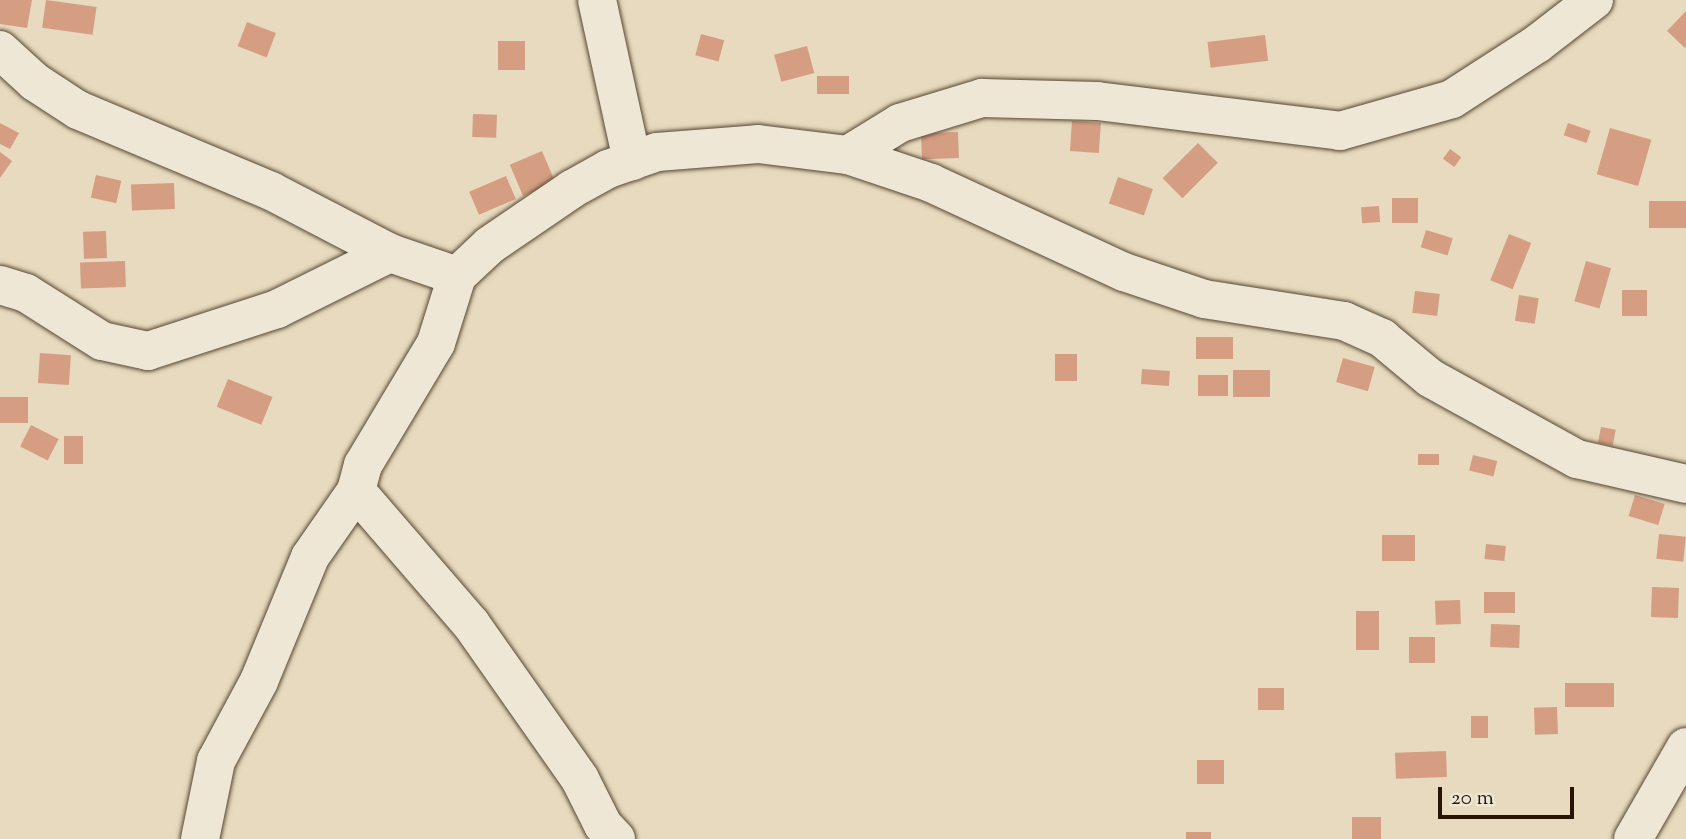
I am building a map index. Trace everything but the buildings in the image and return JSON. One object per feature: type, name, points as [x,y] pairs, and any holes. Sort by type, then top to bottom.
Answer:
[{"type":"street","points":[[597,0],[632,161]]},
{"type":"street","points":[[848,155],[900,123],[982,98],[1097,101],[1340,131],[1452,99],[1537,44],[1594,0]]},
{"type":"street","points":[[0,50],[35,82],[78,110],[271,191],[390,253],[457,276]]},
{"type":"street","points":[[200,839],[216,761],[260,681],[310,557],[356,491],[363,465],[436,343],[457,276],[490,245],[572,189],[657,152],[732,145],[848,155],[931,183],[1124,272],[1204,299],[1343,321],[1382,338],[1430,378],[1577,459],[1686,484]]},
{"type":"street","points":[[0,285],[26,293],[102,341],[148,351],[277,309],[390,253]]},
{"type":"street","points":[[356,491],[471,624],[580,779],[603,825],[615,839]]},
{"type":"street","points":[[1633,839],[1686,747]]}]
